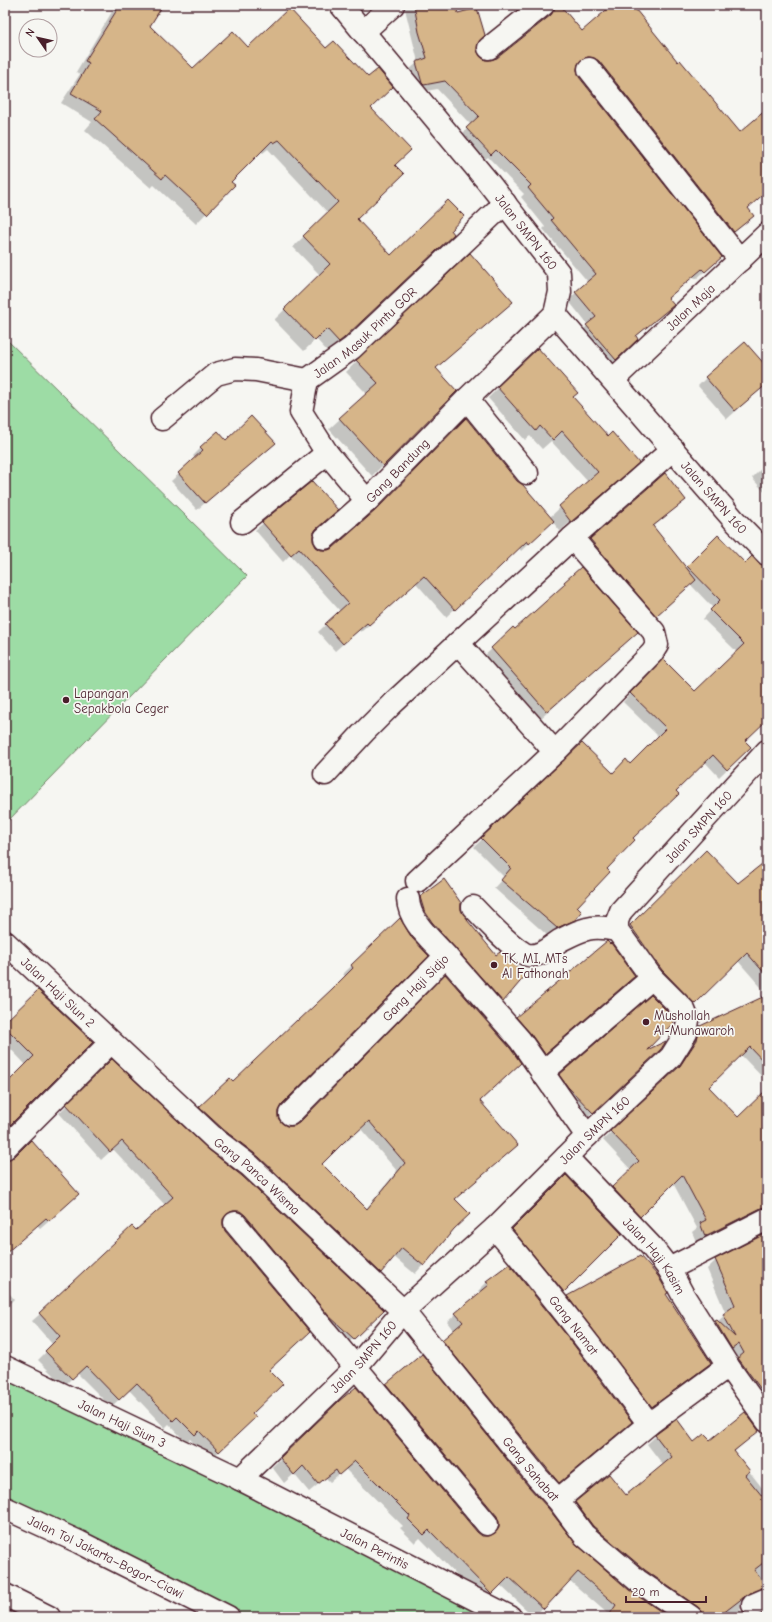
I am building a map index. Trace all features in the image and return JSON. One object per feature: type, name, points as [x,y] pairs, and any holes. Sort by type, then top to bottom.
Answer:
[{"type":"main road","name":"Jalan SMPN 160","points":[[341,5],[506,203],[559,273],[560,292],[555,314],[614,379],[734,520],[767,554]]},
{"type":"main road","points":[[363,32],[393,5]]},
{"type":"main road","points":[[489,48],[543,5]]},
{"type":"main road","points":[[589,69],[740,260]]},
{"type":"main road","name":"Jalan Masuk Pintu GOR","points":[[162,419],[216,374],[223,372],[235,369],[256,370],[307,380],[352,348],[506,203]]},
{"type":"main road","name":"Jalan Maja","points":[[614,379],[767,234]]},
{"type":"main road","name":"Gang Bandung","points":[[325,538],[367,501],[467,399],[555,314]]},
{"type":"main road","points":[[307,380],[301,412],[327,453],[367,501]]},
{"type":"main road","points":[[467,399],[527,473]]},
{"type":"main road","points":[[325,774],[392,704],[572,538],[673,449]]},
{"type":"main road","points":[[242,522],[327,453]]},
{"type":"main road","points":[[446,956],[412,918],[408,908],[412,890],[555,752],[652,653],[656,645],[654,632],[572,538]]},
{"type":"main road","points":[[458,643],[555,752]]},
{"type":"main road","name":"Jalan SMPN 160","points":[[240,1479],[356,1366],[403,1311],[495,1228],[587,1136],[671,1057],[686,1033],[688,1020],[684,1010],[652,978],[617,930],[617,921],[622,912],[767,751]]},
{"type":"main road","points":[[472,906],[512,945],[523,953],[531,956],[540,954],[561,940],[587,929],[601,927],[617,930]]},
{"type":"main road","name":"Jalan Haji Siun 2","points":[[5,942],[111,1042]]},
{"type":"main road","name":"Gang Haji Sidjo","points":[[290,1114],[446,956],[520,1040],[587,1136]]},
{"type":"main road","points":[[542,1073],[652,978]]},
{"type":"main road","points":[[5,1148],[111,1042]]},
{"type":"main road","name":"Gang Panca Wisma","points":[[111,1042],[216,1140],[250,1166],[403,1311]]},
{"type":"main road","name":"Jalan Haji Kasim","points":[[566,1157],[651,1246],[669,1269],[683,1295],[728,1366],[767,1421]]},
{"type":"main road","points":[[669,1269],[767,1219]]},
{"type":"main road","points":[[235,1223],[487,1524]]},
{"type":"main road","name":"Gang Namat","points":[[495,1228],[525,1263],[607,1367],[649,1424]]},
{"type":"main road","name":"Gang Sahabat","points":[[403,1311],[538,1478],[558,1500],[584,1535],[637,1580],[684,1612]]},
{"type":"main road","points":[[558,1500],[649,1424],[728,1366]]},
{"type":"main road","name":"Jalan Haji Siun 3","points":[[5,1367],[240,1479]]},
{"type":"main road","name":"Jalan Perintis","points":[[240,1479],[510,1617]]},
{"type":"main road","name":"Jalan Tol Jakarta–Bogor–Ciawi","points":[[5,1508],[79,1542],[228,1617]]},
{"type":"main road","points":[[5,1595],[49,1617]]},
{"type":"green space","name":"Lapangan Sepakbola Ceger","points":[[5,338],[247,576],[5,824]]},
{"type":"green space","points":[[5,1369],[510,1617],[221,1617],[5,1508]]},
{"type":"building","points":[[120,5],[163,5],[150,26],[193,68],[233,31],[248,47],[289,8],[326,48],[334,41],[368,77],[378,69],[393,87],[371,108],[411,150],[395,165],[404,174],[357,219],[391,255],[448,200],[464,216],[451,230],[454,234],[339,342],[327,329],[315,341],[284,309],[330,264],[303,236],[338,202],[279,140],[274,143],[272,141],[231,182],[235,185],[207,214],[165,175],[162,179],[95,119],[102,111],[71,93],[89,63],[85,61]]},
{"type":"building","points":[[414,5],[455,5],[458,13],[477,8],[485,35],[478,43],[477,50],[480,56],[485,60],[490,60],[497,58],[551,15],[555,5],[560,5],[582,31],[612,5],[632,5],[678,62],[680,60],[740,132],[767,109],[767,191],[748,208],[754,216],[734,232],[599,61],[588,57],[582,59],[578,64],[577,70],[579,77],[722,257],[705,272],[702,269],[668,298],[674,305],[636,336],[638,339],[616,360],[586,325],[596,317],[575,292],[596,274],[551,220],[553,218],[528,188],[531,185],[496,150],[491,155],[466,128],[479,116],[445,81],[424,85],[422,83],[416,62],[427,58],[419,32]]},
{"type":"building","points":[[470,253],[513,302],[436,368],[457,391],[383,466],[339,418],[378,383],[356,360]]},
{"type":"building","points":[[745,342],[767,367],[767,384],[735,411],[705,377]]},
{"type":"building","points":[[538,348],[578,393],[573,397],[608,436],[612,432],[639,463],[571,522],[559,506],[598,472],[562,431],[553,440],[540,426],[536,431],[497,387]]},
{"type":"building","points":[[251,416],[276,443],[205,503],[178,473],[203,450],[200,447],[218,431],[226,440]]},
{"type":"building","points":[[466,418],[517,481],[523,485],[554,521],[529,544],[527,541],[455,610],[424,576],[369,625],[367,623],[343,644],[325,624],[348,603],[299,548],[291,555],[262,522],[312,481],[338,510],[316,529],[313,534],[313,541],[316,547],[321,550],[333,548],[376,510]]},
{"type":"building","points":[[665,473],[686,500],[653,526],[696,580],[656,616],[590,539]]},
{"type":"building","points":[[718,535],[745,563],[752,556],[758,563],[767,566],[767,720],[745,741],[751,747],[727,770],[713,755],[676,791],[679,794],[633,838],[635,840],[607,869],[610,872],[577,907],[582,912],[575,920],[557,928],[501,880],[511,868],[481,838],[582,743],[613,773],[626,759],[630,764],[666,728],[630,693],[663,659],[695,691],[744,644],[710,610],[720,600],[687,566]]},
{"type":"building","points":[[581,567],[638,632],[547,712],[491,648],[513,627],[515,629],[565,584],[564,582]]},
{"type":"building","points":[[706,850],[738,883],[767,860],[767,976],[747,953],[695,1004],[662,970],[630,925]]},
{"type":"building","points":[[444,879],[461,903],[461,910],[467,920],[496,955],[500,952],[513,962],[525,976],[503,1002],[432,922],[424,910],[420,897]]},
{"type":"building","points":[[400,918],[412,938],[429,956],[281,1105],[278,1111],[278,1118],[287,1126],[294,1126],[299,1123],[445,974],[510,1048],[521,1063],[480,1101],[518,1145],[455,1199],[470,1214],[454,1229],[424,1266],[402,1248],[381,1273],[259,1157],[224,1130],[199,1107],[230,1078],[233,1081],[297,1020],[298,1021],[353,968],[351,965]],"holes":[[[369,1121],[405,1163],[367,1209],[322,1164],[352,1134],[354,1135]]]},
{"type":"building","points":[[607,941],[610,944],[611,943],[635,976],[545,1054],[516,1017]]},
{"type":"building","points":[[38,990],[93,1042],[5,1130],[5,1085],[34,1056],[5,1027],[5,1022]]},
{"type":"building","points":[[651,995],[673,1017],[675,1021],[647,1050],[666,1041],[661,1049],[593,1113],[568,1087],[559,1075]]},
{"type":"building","points":[[767,995],[767,1065],[750,1047],[709,1087],[738,1117],[767,1089],[767,1207],[761,1208],[705,1236],[700,1223],[706,1220],[682,1175],[640,1217],[612,1187],[639,1161],[610,1131],[680,1066],[697,1040],[700,1026]]},
{"type":"building","points":[[112,1059],[208,1149],[242,1176],[384,1310],[354,1339],[328,1315],[245,1215],[240,1211],[233,1211],[227,1214],[223,1219],[225,1231],[310,1332],[269,1370],[283,1384],[252,1414],[256,1417],[219,1452],[199,1431],[195,1435],[177,1417],[173,1421],[137,1383],[119,1400],[86,1366],[72,1379],[45,1351],[60,1336],[39,1313],[132,1226],[136,1230],[173,1197],[122,1141],[110,1152],[66,1104]]},
{"type":"building","points":[[31,1140],[79,1194],[49,1221],[46,1218],[5,1254],[5,1160],[14,1157]]},
{"type":"building","points":[[566,1175],[622,1234],[564,1292],[512,1229]]},
{"type":"building","points":[[767,1233],[767,1399],[738,1358],[744,1353],[739,1344],[732,1349],[715,1321],[717,1320],[735,1337],[723,1314],[735,1305],[715,1259]]},
{"type":"building","points":[[640,1256],[658,1276],[668,1293],[666,1294],[711,1363],[652,1407],[567,1296]]},
{"type":"building","points":[[509,1264],[564,1332],[632,1422],[559,1483],[442,1340],[463,1322],[455,1313],[489,1285],[486,1281]]},
{"type":"building","points":[[422,1354],[576,1544],[629,1590],[669,1617],[608,1617],[616,1605],[578,1572],[544,1609],[509,1577],[492,1594],[429,1530],[424,1535],[408,1519],[410,1516],[355,1461],[339,1475],[336,1470],[318,1484],[303,1466],[294,1475],[280,1458],[339,1401],[356,1387],[477,1532],[482,1536],[489,1536],[495,1533],[499,1528],[497,1516],[386,1384]]},
{"type":"building","points":[[745,1412],[759,1431],[734,1451],[750,1471],[745,1475],[767,1502],[767,1560],[754,1570],[767,1587],[748,1594],[718,1617],[703,1617],[702,1611],[698,1607],[645,1570],[593,1526],[575,1502],[609,1474],[626,1495],[672,1457],[655,1435],[677,1419],[694,1442],[704,1434],[710,1440]]},
{"type":"place","name":"Lapangan Sepakbola Ceger","points":[[66,700]]},
{"type":"place","name":"TK, MI, MTs Al Fathonah","points":[[494,965]]},
{"type":"place","name":"Mushollah Al-Munawaroh","points":[[646,1022]]}]
